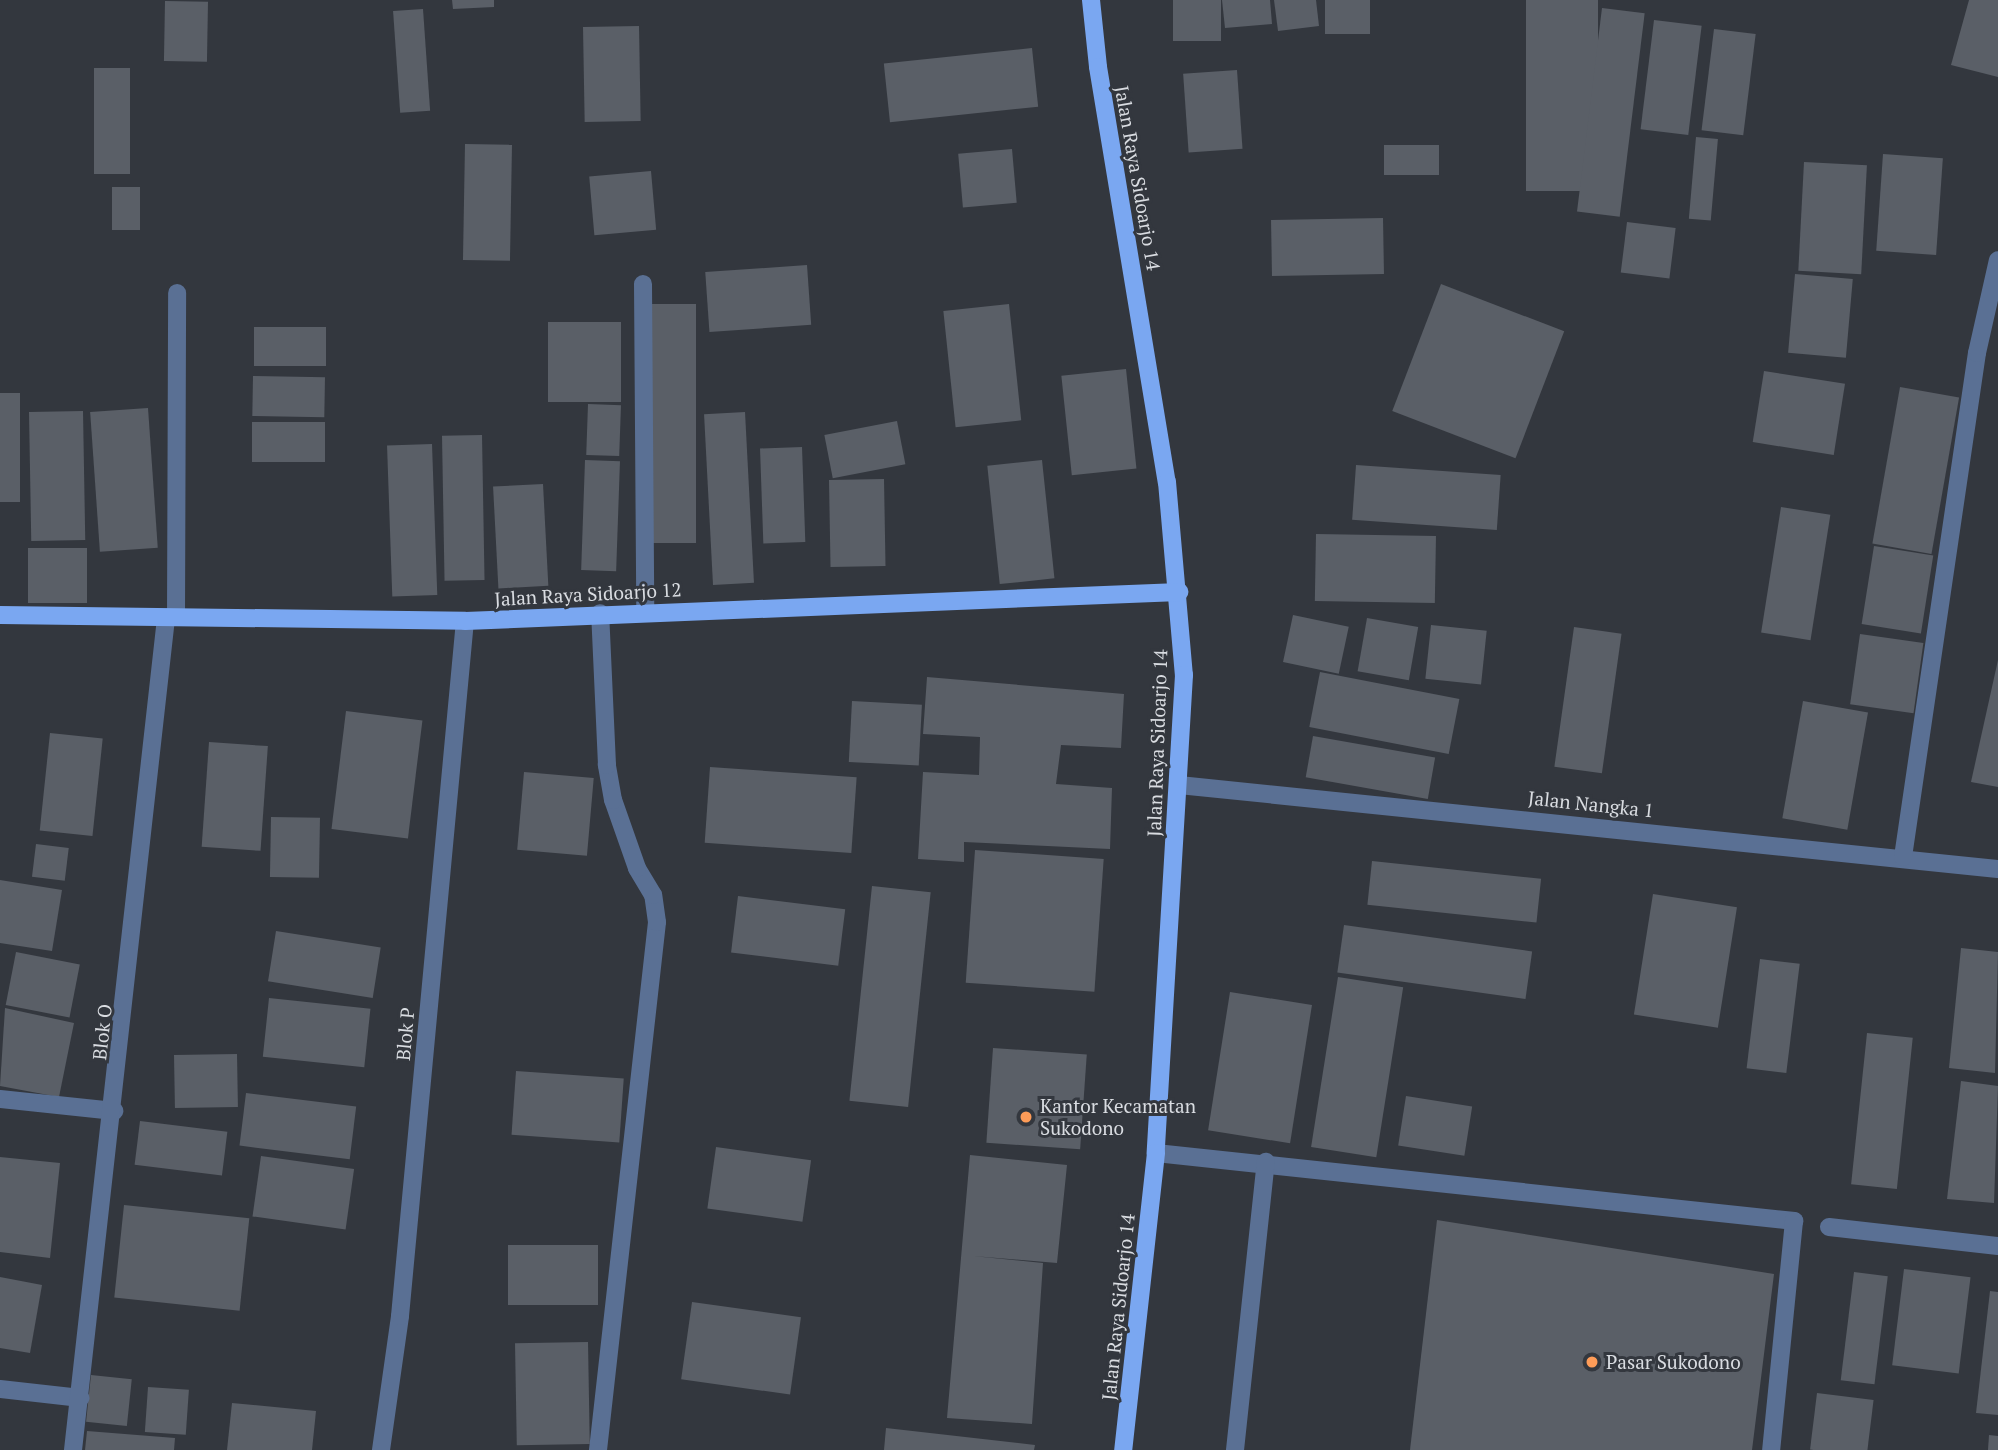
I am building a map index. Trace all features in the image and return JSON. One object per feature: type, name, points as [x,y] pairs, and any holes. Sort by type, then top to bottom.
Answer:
[{"type":"main road","name":"Jalan Raya Sidoarjo 14","points":[[1091,0],[1098,67],[1167,482],[1179,592],[1184,675],[1156,1153],[1123,1450]]},
{"type":"main road","name":"Jalan Raya Sidoarjo 12","points":[[0,615],[465,621],[645,611],[1179,592]]},
{"type":"street","points":[[1903,856],[1977,353],[1998,260]]},
{"type":"street","points":[[643,284],[645,611]]},
{"type":"street","name":"Blok O","points":[[73,1450],[171,617],[177,293]]},
{"type":"street","points":[[598,1450],[657,922],[653,895],[638,868],[613,800],[607,765],[600,613]]},
{"type":"street","name":"Blok P","points":[[382,1450],[401,1303],[465,621]]},
{"type":"street","name":"Jalan Nangka 1","points":[[1179,785],[1903,856],[1998,869]]},
{"type":"street","points":[[0,1099],[114,1111]]},
{"type":"street","points":[[1156,1153],[1266,1162],[1794,1221],[1771,1450]]},
{"type":"street","points":[[1235,1450],[1266,1162]]},
{"type":"street","points":[[1829,1227],[1998,1246]]},
{"type":"street","points":[[0,1389],[80,1398]]},
{"type":"building","points":[[452,0],[494,0],[494,7],[453,9]]},
{"type":"building","points":[[1173,0],[1221,0],[1221,41],[1173,41]]},
{"type":"building","points":[[1222,0],[1270,0],[1272,24],[1225,28]]},
{"type":"building","points":[[1274,0],[1316,0],[1319,26],[1278,31]]},
{"type":"building","points":[[1325,0],[1370,0],[1370,34],[1325,34]]},
{"type":"building","points":[[1526,0],[1598,0],[1598,191],[1526,191]]},
{"type":"building","points":[[1969,0],[1998,0],[1998,77],[1951,65]]},
{"type":"building","points":[[165,1],[208,2],[207,62],[164,61]]},
{"type":"building","points":[[1602,8],[1645,13],[1620,217],[1577,211]]},
{"type":"building","points":[[423,9],[430,111],[400,113],[393,11]]},
{"type":"building","points":[[1654,20],[1702,26],[1688,135],[1641,129]]},
{"type":"building","points":[[639,26],[641,121],[585,122],[583,27]]},
{"type":"building","points":[[1714,29],[1756,34],[1743,135],[1702,130]]},
{"type":"building","points":[[1032,48],[1038,107],[890,122],[884,64]]},
{"type":"building","points":[[94,68],[130,68],[130,174],[94,174]]},
{"type":"building","points":[[1237,70],[1243,149],[1189,153],[1183,74]]},
{"type":"building","points":[[1696,137],[1718,139],[1711,221],[1689,219]]},
{"type":"building","points":[[465,144],[512,145],[510,261],[463,260]]},
{"type":"building","points":[[1384,145],[1439,145],[1439,175],[1384,175]]},
{"type":"building","points":[[1012,149],[1017,203],[963,208],[958,154]]},
{"type":"building","points":[[1883,154],[1943,158],[1936,255],[1876,251]]},
{"type":"building","points":[[1804,162],[1867,165],[1861,274],[1798,271]]},
{"type":"building","points":[[651,171],[656,230],[594,235],[589,176]]},
{"type":"building","points":[[112,187],[140,187],[140,230],[112,230]]},
{"type":"building","points":[[1383,218],[1384,274],[1272,276],[1271,220]]},
{"type":"building","points":[[1627,222],[1676,228],[1669,279],[1621,273]]},
{"type":"building","points":[[807,265],[811,325],[709,332],[705,272]]},
{"type":"building","points":[[1795,274],[1853,279],[1846,358],[1788,353]]},
{"type":"building","points":[[1441,284],[1564,331],[1515,458],[1392,411]]},
{"type":"building","points":[[651,304],[696,304],[696,543],[651,543]]},
{"type":"building","points":[[1009,304],[1021,420],[956,427],[943,311]]},
{"type":"building","points":[[548,322],[621,322],[621,402],[548,402]]},
{"type":"building","points":[[254,327],[326,327],[326,366],[254,366]]},
{"type":"building","points":[[1126,369],[1136,468],[1072,475],[1061,376]]},
{"type":"building","points":[[1764,371],[1845,384],[1834,455],[1753,442]]},
{"type":"building","points":[[253,376],[325,377],[324,417],[252,416]]},
{"type":"building","points":[[1900,387],[1959,397],[1931,554],[1872,544]]},
{"type":"building","points":[[0,393],[20,393],[20,502],[0,502]]},
{"type":"building","points":[[588,404],[621,405],[619,456],[586,455]]},
{"type":"building","points":[[148,408],[158,548],[100,552],[90,412]]},
{"type":"building","points":[[83,411],[85,540],[31,541],[29,412]]},
{"type":"building","points":[[745,412],[754,583],[713,585],[704,414]]},
{"type":"building","points":[[897,421],[905,464],[833,478],[824,435]]},
{"type":"building","points":[[252,422],[325,422],[325,462],[252,462]]},
{"type":"building","points":[[482,435],[485,580],[445,581],[442,436]]},
{"type":"building","points":[[432,444],[437,595],[392,596],[387,446]]},
{"type":"building","points":[[802,447],[805,542],[763,543],[760,448]]},
{"type":"building","points":[[585,460],[620,461],[616,571],[581,570]]},
{"type":"building","points":[[1042,460],[1054,578],[1000,584],[987,466]]},
{"type":"building","points":[[1356,465],[1501,475],[1497,530],[1352,520]]},
{"type":"building","points":[[884,479],[886,566],[831,567],[829,480]]},
{"type":"building","points":[[543,484],[548,586],[498,588],[493,487]]},
{"type":"building","points":[[1781,507],[1830,515],[1811,640],[1761,632]]},
{"type":"building","points":[[1316,534],[1436,536],[1435,603],[1315,601]]},
{"type":"building","points":[[1874,546],[1933,555],[1921,633],[1862,624]]},
{"type":"building","points":[[28,548],[87,548],[87,603],[28,603]]},
{"type":"building","points":[[1293,615],[1349,627],[1339,674],[1283,662]]},
{"type":"building","points":[[1367,618],[1418,627],[1409,680],[1358,671]]},
{"type":"building","points":[[1431,625],[1487,631],[1481,685],[1425,679]]},
{"type":"building","points":[[1574,627],[1622,634],[1602,773],[1554,767]]},
{"type":"building","points":[[1860,634],[1923,643],[1913,713],[1850,704]]},
{"type":"building","points":[[1998,660],[1998,787],[1971,782]]},
{"type":"building","points":[[1320,672],[1459,699],[1449,754],[1309,727]]},
{"type":"building","points":[[927,677],[1124,694],[1121,748],[1061,745],[1056,784],[1112,788],[1110,849],[964,842],[964,862],[918,859],[923,772],[979,775],[980,737],[923,734]]},
{"type":"building","points":[[852,701],[922,705],[919,766],[849,762]]},
{"type":"building","points":[[1803,701],[1868,712],[1847,830],[1782,818]]},
{"type":"building","points":[[346,711],[422,720],[408,838],[331,829]]},
{"type":"building","points":[[50,733],[103,739],[92,836],[40,830]]},
{"type":"building","points":[[1313,736],[1435,758],[1428,799],[1306,777]]},
{"type":"building","points":[[209,742],[268,746],[261,851],[202,847]]},
{"type":"building","points":[[710,767],[857,777],[851,853],[705,843]]},
{"type":"building","points":[[524,772],[594,778],[587,856],[517,850]]},
{"type":"building","points":[[271,817],[320,818],[319,878],[270,877]]},
{"type":"building","points":[[36,844],[69,848],[65,881],[32,877]]},
{"type":"building","points":[[975,850],[1104,859],[1094,992],[966,983]]},
{"type":"building","points":[[1372,861],[1541,879],[1536,923],[1367,905]]},
{"type":"building","points":[[0,880],[62,890],[52,951],[0,943]]},
{"type":"building","points":[[872,886],[931,892],[908,1107],[849,1101]]},
{"type":"building","points":[[1653,894],[1737,907],[1718,1028],[1634,1014]]},
{"type":"building","points":[[738,896],[845,909],[838,966],[731,953]]},
{"type":"building","points":[[1344,925],[1532,951],[1525,999],[1337,973]]},
{"type":"building","points":[[276,931],[381,948],[373,998],[268,981]]},
{"type":"building","points":[[1961,948],[1998,952],[1995,1073],[1949,1068]]},
{"type":"building","points":[[16,952],[80,964],[70,1017],[6,1005]]},
{"type":"building","points":[[1760,959],[1800,964],[1786,1073],[1747,1068]]},
{"type":"building","points":[[1338,977],[1403,987],[1376,1157],[1311,1147]]},
{"type":"building","points":[[1230,992],[1312,1005],[1290,1143],[1208,1130]]},
{"type":"building","points":[[269,998],[370,1009],[364,1067],[263,1057]]},
{"type":"building","points":[[5,1008],[74,1023],[59,1097],[0,1086]]},
{"type":"building","points":[[1867,1033],[1913,1038],[1897,1189],[1851,1184]]},
{"type":"building","points":[[993,1048],[1087,1055],[1080,1149],[986,1143]]},
{"type":"building","points":[[237,1054],[238,1107],[175,1108],[174,1055]]},
{"type":"building","points":[[516,1071],[624,1079],[619,1142],[512,1135]]},
{"type":"building","points":[[1961,1081],[1998,1086],[1994,1203],[1947,1199]]},
{"type":"building","points":[[246,1093],[356,1107],[350,1159],[240,1146]]},
{"type":"building","points":[[1406,1096],[1472,1106],[1464,1156],[1398,1145]]},
{"type":"building","points":[[140,1121],[227,1132],[222,1175],[135,1165]]},
{"type":"building","points":[[716,1147],[811,1160],[802,1222],[707,1208]]},
{"type":"building","points":[[970,1155],[1067,1165],[1057,1263],[973,1256],[1043,1263],[1032,1424],[947,1418]]},
{"type":"building","points":[[261,1156],[354,1169],[346,1229],[253,1216]]},
{"type":"building","points":[[0,1157],[60,1163],[50,1258],[0,1252]]},
{"type":"building","points":[[124,1205],[249,1218],[240,1311],[114,1297]]},
{"type":"building","name":"Pasar Sukodono","points":[[1437,1220],[1774,1274],[1752,1450],[1410,1450]]},
{"type":"building","points":[[508,1245],[598,1245],[598,1305],[508,1305]]},
{"type":"building","points":[[1904,1269],[1971,1277],[1959,1373],[1892,1365]]},
{"type":"building","points":[[1854,1272],[1888,1276],[1874,1384],[1841,1380]]},
{"type":"building","points":[[0,1277],[42,1285],[30,1353],[0,1348]]},
{"type":"building","points":[[1990,1291],[1998,1292],[1998,1415],[1976,1413]]},
{"type":"building","points":[[692,1302],[801,1317],[790,1395],[681,1379]]},
{"type":"building","points":[[588,1342],[590,1444],[517,1445],[515,1343]]},
{"type":"building","points":[[91,1375],[132,1379],[127,1426],[86,1422]]},
{"type":"building","points":[[148,1387],[189,1390],[186,1435],[145,1432]]},
{"type":"building","points":[[1817,1393],[1874,1400],[1867,1450],[1810,1450]]},
{"type":"building","points":[[232,1403],[316,1411],[312,1450],[227,1450]]},
{"type":"building","points":[[886,1428],[1035,1445],[1034,1450],[884,1450]]},
{"type":"building","points":[[87,1431],[175,1438],[174,1450],[85,1450]]},
{"type":"building","points":[[1989,1435],[1998,1436],[1998,1450],[1988,1450]]},
{"type":"place","name":"Kantor Kecamatan Sukodono","points":[[1026,1117]]},
{"type":"place","name":"Pasar Sukodono","points":[[1592,1362]]}]
